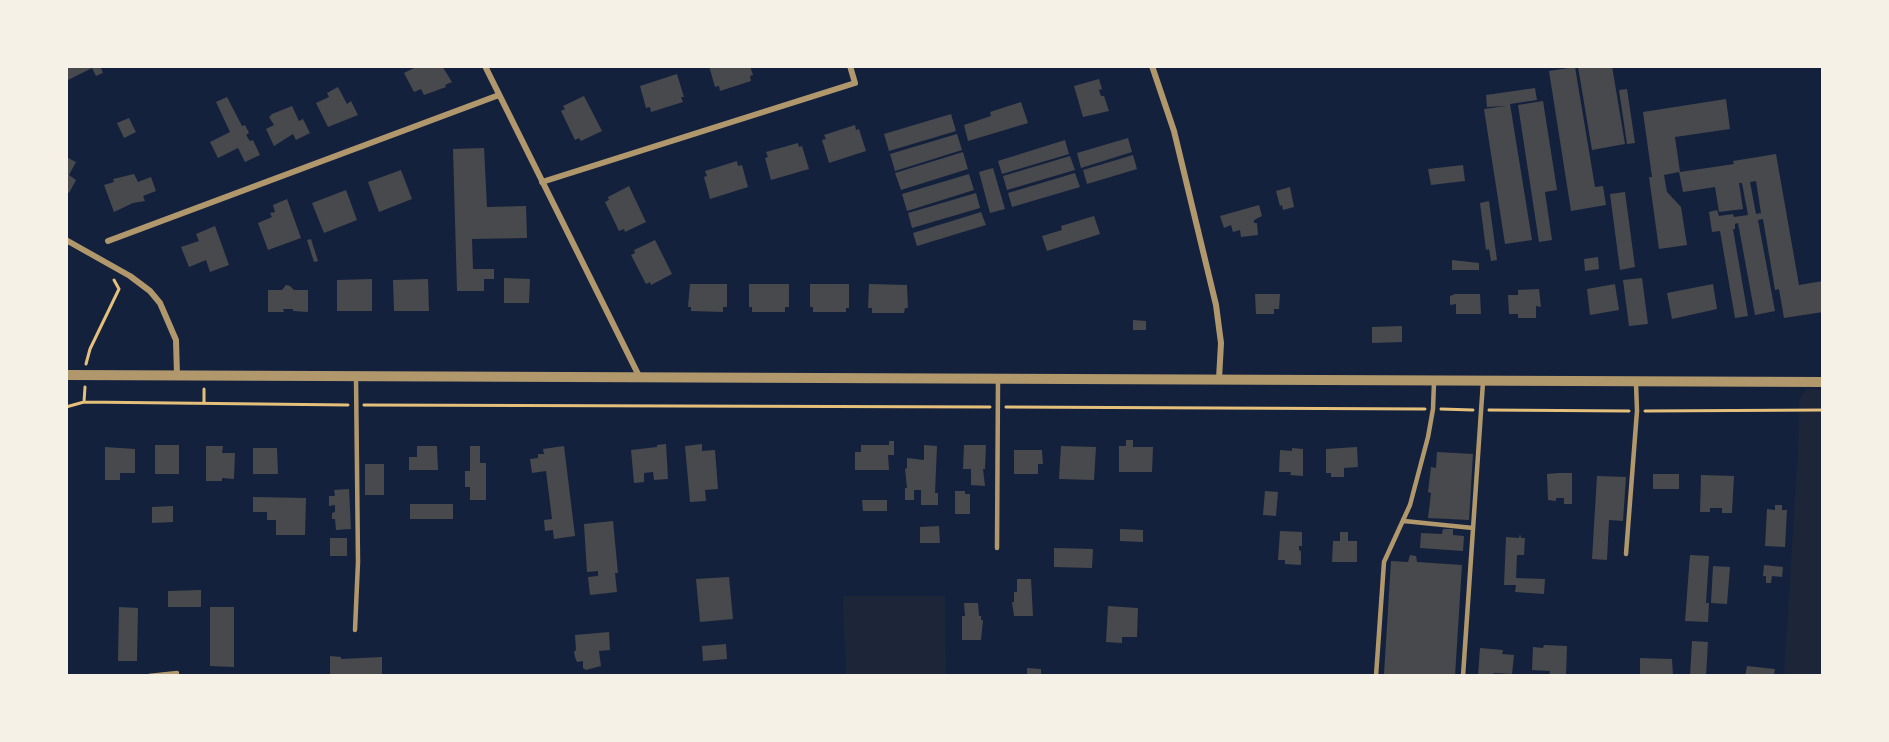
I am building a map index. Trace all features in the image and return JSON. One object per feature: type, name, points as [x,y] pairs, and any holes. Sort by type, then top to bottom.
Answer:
[{"type":"street","points":[[485,66],[639,376]]},
{"type":"street","points":[[542,182],[855,83],[850,66]]},
{"type":"street","points":[[1152,66],[1174,131],[1216,305],[1221,343],[1219,379]]},
{"type":"street","points":[[108,240],[499,95]]},
{"type":"street","points":[[66,240],[130,276],[150,291],[160,303],[176,339],[177,375]]},
{"type":"street","points":[[66,375],[1823,382]]},
{"type":"lane","points":[[354,630],[358,562],[356,375]]},
{"type":"lane","points":[[997,548],[998,378]]},
{"type":"lane","points":[[1377,676],[1384,562],[1404,521],[1428,436],[1433,409],[1434,380]]},
{"type":"lane","points":[[1463,676],[1483,380]]},
{"type":"lane","points":[[1626,554],[1637,411],[1636,381]]},
{"type":"lane","points":[[1404,521],[1473,528]]},
{"type":"lane","points":[[149,676],[177,673]]},
{"type":"path","points":[[85,366],[90,349],[119,289],[113,279]]},
{"type":"path","points":[[84,402],[85,383]]},
{"type":"path","points":[[204,384],[204,402]]},
{"type":"path","points":[[66,407],[84,402],[204,402],[356,405],[1823,410]]},
{"type":"shaded area","points":[[1807,389],[1823,390],[1823,408],[1799,408],[1800,398]]},
{"type":"shaded area","points":[[1799,412],[1823,412],[1823,676],[1784,676]]},
{"type":"shaded area","points":[[843,596],[945,596],[946,676],[846,676]]},
{"type":"building","points":[[66,66],[100,66],[103,73],[96,76],[92,68],[66,81]]},
{"type":"building","points":[[418,66],[442,66],[452,82],[445,85],[446,87],[424,95],[421,89],[414,92],[404,73]]},
{"type":"building","points":[[709,66],[750,66],[753,75],[750,76],[751,81],[720,91],[719,86],[715,87]]},
{"type":"building","points":[[1612,66],[1625,144],[1592,150],[1578,67]]},
{"type":"building","points":[[1575,67],[1595,187],[1603,186],[1606,205],[1571,211],[1549,71]]},
{"type":"building","points":[[677,74],[684,97],[681,97],[683,102],[651,112],[650,107],[646,108],[640,86]]},
{"type":"building","points":[[1099,79],[1102,89],[1099,90],[1101,96],[1104,96],[1109,111],[1083,117],[1074,86]]},
{"type":"building","points":[[338,87],[347,104],[351,101],[358,115],[328,127],[316,103],[329,97],[327,93]]},
{"type":"building","points":[[1535,88],[1537,100],[1510,104],[1532,240],[1505,244],[1484,109],[1506,106],[1487,107],[1486,95]]},
{"type":"building","points":[[1627,89],[1635,143],[1627,144],[1619,90]]},
{"type":"building","points":[[584,96],[602,131],[581,141],[579,138],[575,140],[561,111],[565,109],[563,106]]},
{"type":"building","points":[[227,97],[242,126],[245,125],[249,133],[246,135],[250,141],[253,140],[260,155],[245,162],[238,148],[218,158],[210,142],[230,132],[216,102]]},
{"type":"building","points":[[1726,99],[1730,129],[1675,137],[1680,172],[1734,164],[1733,161],[1776,154],[1799,285],[1823,281],[1823,312],[1784,318],[1779,289],[1775,290],[1763,219],[1758,220],[1775,311],[1755,315],[1738,223],[1733,229],[1748,316],[1735,318],[1720,231],[1712,232],[1709,212],[1717,210],[1719,216],[1748,215],[1742,183],[1739,183],[1743,209],[1719,212],[1715,187],[1683,192],[1679,172],[1664,175],[1667,192],[1681,207],[1687,245],[1659,249],[1643,112]],"holes":[[[1756,181],[1761,213],[1756,214],[1750,182]]]},
{"type":"building","points":[[1543,101],[1557,190],[1545,192],[1552,240],[1539,242],[1518,105]]},
{"type":"building","points":[[1021,102],[1028,123],[968,141],[964,125],[991,116],[990,112]]},
{"type":"building","points":[[292,106],[299,121],[303,119],[310,133],[296,140],[293,134],[274,146],[266,129],[274,125],[269,117]]},
{"type":"building","points":[[951,114],[956,131],[889,151],[884,134]]},
{"type":"building","points":[[129,118],[136,132],[124,138],[117,123]]},
{"type":"building","points":[[855,125],[856,130],[859,129],[866,151],[829,163],[822,140],[826,139],[824,135]]},
{"type":"building","points":[[957,134],[962,150],[895,171],[890,154]]},
{"type":"building","points":[[1128,138],[1132,152],[1081,168],[1077,153]]},
{"type":"building","points":[[1065,140],[1069,154],[1002,174],[998,161]]},
{"type":"building","points":[[798,143],[799,147],[802,146],[809,169],[771,180],[765,158],[768,157],[766,152]]},
{"type":"building","points":[[484,148],[487,207],[526,206],[527,238],[472,239],[473,269],[494,269],[494,279],[484,279],[484,291],[457,291],[453,149]]},
{"type":"building","points":[[963,152],[968,169],[901,190],[895,173]]},
{"type":"building","points":[[1133,155],[1137,169],[1087,184],[1083,170]]},
{"type":"building","points":[[1070,156],[1075,170],[1007,190],[1003,176]]},
{"type":"building","points":[[66,157],[76,162],[69,175],[76,180],[69,193],[66,191]]},
{"type":"building","points":[[737,161],[738,166],[742,165],[748,187],[710,199],[704,177],[707,176],[705,171]]},
{"type":"building","points":[[1463,165],[1465,181],[1431,185],[1428,169]]},
{"type":"building","points":[[993,168],[1005,209],[990,213],[979,172]]},
{"type":"building","points":[[401,170],[412,199],[379,212],[368,182]]},
{"type":"building","points":[[1075,173],[1080,187],[1012,207],[1008,193]]},
{"type":"building","points":[[134,174],[138,182],[151,177],[156,191],[143,196],[145,201],[133,203],[114,212],[104,185],[114,182],[113,179]]},
{"type":"building","points":[[969,174],[974,190],[907,211],[902,194]]},
{"type":"building","points":[[629,186],[646,222],[625,232],[624,229],[619,231],[605,202],[609,200],[608,197]]},
{"type":"building","points":[[1290,187],[1294,207],[1283,210],[1276,191]]},
{"type":"building","points":[[346,190],[357,220],[324,233],[312,203]]},
{"type":"building","points":[[1625,192],[1635,267],[1620,270],[1610,194]]},
{"type":"building","points":[[976,193],[980,208],[912,228],[908,213]]},
{"type":"building","points":[[287,199],[301,238],[268,250],[258,223],[272,217],[270,213],[275,212],[273,205]]},
{"type":"building","points":[[1489,201],[1497,260],[1491,261],[1489,249],[1486,250],[1480,203]]},
{"type":"building","points":[[1259,205],[1262,216],[1254,220],[1254,223],[1257,223],[1258,235],[1241,237],[1240,230],[1233,232],[1231,225],[1224,228],[1220,216]]},
{"type":"building","points":[[981,212],[986,225],[917,246],[913,233]]},
{"type":"building","points":[[1094,216],[1100,234],[1047,251],[1042,236],[1062,230],[1061,226]]},
{"type":"building","points":[[215,226],[229,265],[210,272],[206,260],[189,267],[181,247],[199,241],[196,234]]},
{"type":"building","points":[[311,239],[318,261],[314,262],[307,240]]},
{"type":"building","points":[[655,240],[672,274],[651,285],[650,282],[646,284],[631,255],[635,253],[634,250]]},
{"type":"building","points":[[1598,257],[1599,269],[1585,271],[1584,259]]},
{"type":"building","points":[[1452,260],[1479,263],[1479,270],[1452,270]]},
{"type":"building","points":[[504,278],[530,279],[529,303],[504,303]]},
{"type":"building","points":[[1642,278],[1648,324],[1629,326],[1623,280]]},
{"type":"building","points":[[372,279],[372,311],[337,311],[337,280]]},
{"type":"building","points":[[428,279],[429,311],[394,311],[393,280]]},
{"type":"building","points":[[690,284],[727,284],[727,307],[723,307],[723,312],[691,311],[691,307],[688,307]]},
{"type":"building","points":[[749,284],[789,284],[789,307],[785,307],[785,312],[752,312],[752,307],[749,307]]},
{"type":"building","points":[[810,284],[849,284],[849,308],[846,308],[846,312],[813,312],[813,307],[810,307]]},
{"type":"building","points":[[869,284],[907,285],[908,308],[905,308],[904,313],[872,313],[872,308],[868,308]]},
{"type":"building","points":[[1615,284],[1619,310],[1590,315],[1587,289]]},
{"type":"building","points":[[1713,284],[1717,309],[1672,319],[1667,293]]},
{"type":"building","points":[[286,285],[294,290],[308,290],[308,312],[283,309],[284,312],[268,312],[268,290],[282,290]]},
{"type":"building","points":[[1539,289],[1541,307],[1536,306],[1536,318],[1518,318],[1518,314],[1509,314],[1508,295],[1518,295],[1518,290]]},
{"type":"building","points":[[1255,294],[1280,294],[1279,309],[1274,309],[1274,314],[1256,314]]},
{"type":"building","points":[[1480,294],[1481,314],[1456,314],[1456,304],[1450,305],[1450,296]]},
{"type":"building","points":[[1133,320],[1146,321],[1146,330],[1133,330]]},
{"type":"building","points":[[1402,326],[1402,342],[1372,343],[1372,327]]},
{"type":"building","points":[[1126,440],[1133,440],[1133,447],[1153,447],[1152,472],[1119,472],[1119,446],[1126,446]]},
{"type":"building","points":[[889,441],[894,441],[894,455],[888,455],[889,470],[855,470],[855,452],[861,452],[861,445],[889,445]]},
{"type":"building","points":[[666,444],[668,479],[654,480],[653,472],[644,473],[644,482],[634,483],[631,450]]},
{"type":"building","points":[[702,444],[702,451],[715,450],[718,489],[705,490],[706,501],[690,502],[685,446]]},
{"type":"building","points":[[155,445],[179,445],[179,474],[155,474]]},
{"type":"building","points":[[924,445],[937,446],[935,493],[938,493],[938,505],[921,505],[921,490],[914,490],[914,500],[905,500],[907,458],[924,460]]},
{"type":"building","points":[[964,445],[986,445],[985,469],[983,469],[985,486],[971,485],[971,469],[963,469]]},
{"type":"building","points":[[206,446],[223,446],[222,453],[235,453],[234,479],[222,478],[222,481],[206,481]]},
{"type":"building","points":[[417,446],[437,446],[438,470],[409,470],[409,457],[417,457]]},
{"type":"building","points":[[470,446],[480,446],[480,463],[486,463],[486,500],[470,500],[470,487],[465,487],[465,471],[470,471]]},
{"type":"building","points":[[564,446],[575,536],[554,539],[553,530],[545,531],[544,520],[552,519],[546,471],[532,473],[530,459],[538,458],[538,454],[544,454],[543,449]]},
{"type":"building","points":[[1061,446],[1096,447],[1094,480],[1059,479]]},
{"type":"building","points":[[105,447],[135,449],[135,473],[120,473],[120,480],[105,480]]},
{"type":"building","points":[[1357,447],[1358,467],[1344,468],[1344,477],[1331,477],[1331,473],[1326,473],[1326,449]]},
{"type":"building","points":[[253,448],[277,448],[278,474],[253,474]]},
{"type":"building","points":[[1292,448],[1303,449],[1303,476],[1290,475],[1291,472],[1279,472],[1280,450],[1292,451]]},
{"type":"building","points":[[1014,450],[1042,450],[1043,464],[1038,464],[1038,474],[1014,474]]},
{"type":"building","points":[[1437,452],[1473,454],[1469,520],[1428,518],[1431,467],[1436,468]]},
{"type":"building","points":[[365,464],[384,464],[384,495],[365,495]]},
{"type":"building","points":[[1572,473],[1572,504],[1564,504],[1564,498],[1556,498],[1556,501],[1548,500],[1547,474]]},
{"type":"building","points":[[1653,474],[1679,474],[1679,489],[1653,489]]},
{"type":"building","points":[[1701,475],[1734,476],[1732,513],[1722,513],[1722,508],[1710,508],[1710,512],[1700,512]]},
{"type":"building","points":[[1597,476],[1626,477],[1623,521],[1609,520],[1607,560],[1592,559]]},
{"type":"building","points":[[349,489],[351,529],[336,530],[335,519],[332,519],[335,505],[329,506],[329,496],[335,496],[334,490]]},
{"type":"building","points":[[955,491],[965,491],[965,494],[970,494],[970,514],[955,514]]},
{"type":"building","points":[[1265,491],[1278,492],[1276,516],[1263,515]]},
{"type":"building","points":[[253,497],[306,498],[305,535],[276,535],[276,520],[267,520],[267,512],[253,512]]},
{"type":"building","points":[[862,500],[887,500],[887,511],[863,511]]},
{"type":"building","points":[[410,504],[453,504],[453,519],[410,519]]},
{"type":"building","points":[[1775,505],[1782,505],[1782,510],[1787,510],[1785,547],[1765,546],[1767,509],[1775,510]]},
{"type":"building","points":[[173,506],[173,522],[152,523],[152,507]]},
{"type":"building","points":[[613,521],[618,573],[615,573],[617,592],[590,595],[588,577],[598,576],[598,571],[587,572],[584,524]]},
{"type":"building","points":[[939,526],[940,543],[920,543],[920,527]]},
{"type":"building","points":[[1120,529],[1143,530],[1143,542],[1120,541]]},
{"type":"building","points":[[1443,529],[1453,529],[1453,535],[1464,536],[1463,551],[1420,548],[1421,533],[1442,534]]},
{"type":"building","points":[[1280,531],[1302,532],[1302,546],[1299,546],[1301,565],[1285,564],[1285,560],[1278,560]]},
{"type":"building","points":[[1340,532],[1348,532],[1348,541],[1357,541],[1357,562],[1332,562],[1333,541],[1340,541]]},
{"type":"building","points":[[1520,534],[1521,538],[1525,538],[1524,555],[1517,555],[1516,578],[1545,579],[1544,594],[1515,592],[1516,585],[1504,585],[1506,537],[1519,538]]},
{"type":"building","points":[[330,538],[347,538],[347,556],[330,556]]},
{"type":"building","points":[[1054,548],[1093,549],[1092,568],[1054,567]]},
{"type":"building","points":[[1410,555],[1416,556],[1417,562],[1462,565],[1455,676],[1384,674],[1391,561],[1408,562]]},
{"type":"building","points":[[1690,555],[1709,556],[1706,603],[1709,603],[1708,622],[1685,621]]},
{"type":"building","points":[[1764,565],[1783,567],[1782,577],[1772,576],[1771,583],[1766,583],[1766,576],[1763,576]]},
{"type":"building","points":[[1713,566],[1730,567],[1727,604],[1711,603]]},
{"type":"building","points":[[729,577],[733,619],[700,622],[696,579]]},
{"type":"building","points":[[1017,579],[1031,579],[1033,616],[1014,616],[1012,602],[1014,602],[1014,592],[1017,592]]},
{"type":"building","points":[[201,590],[201,607],[168,607],[168,591]]},
{"type":"building","points":[[964,603],[978,603],[979,616],[983,620],[981,640],[962,640]]},
{"type":"building","points":[[1108,606],[1138,608],[1137,637],[1122,637],[1122,643],[1106,642]]},
{"type":"building","points":[[119,607],[138,608],[137,661],[118,661]]},
{"type":"building","points":[[210,607],[234,607],[234,667],[210,666]]},
{"type":"building","points":[[609,632],[610,650],[599,651],[601,666],[586,670],[583,668],[583,661],[577,662],[575,657],[575,635]]},
{"type":"building","points":[[1692,641],[1708,642],[1706,676],[1690,676]]},
{"type":"building","points":[[726,644],[727,659],[703,661],[702,646]]},
{"type":"building","points":[[1544,645],[1567,646],[1566,676],[1549,676],[1550,671],[1532,670],[1533,647],[1543,648]]},
{"type":"building","points":[[1480,648],[1503,650],[1502,654],[1514,655],[1512,674],[1494,673],[1493,676],[1478,676]]},
{"type":"building","points":[[330,656],[341,657],[341,659],[382,657],[382,676],[330,676]]},
{"type":"building","points":[[1640,658],[1672,659],[1673,676],[1640,676]]},
{"type":"building","points":[[1747,666],[1775,669],[1774,676],[1745,676]]},
{"type":"building","points":[[1027,668],[1041,669],[1041,676],[1027,676]]}]
